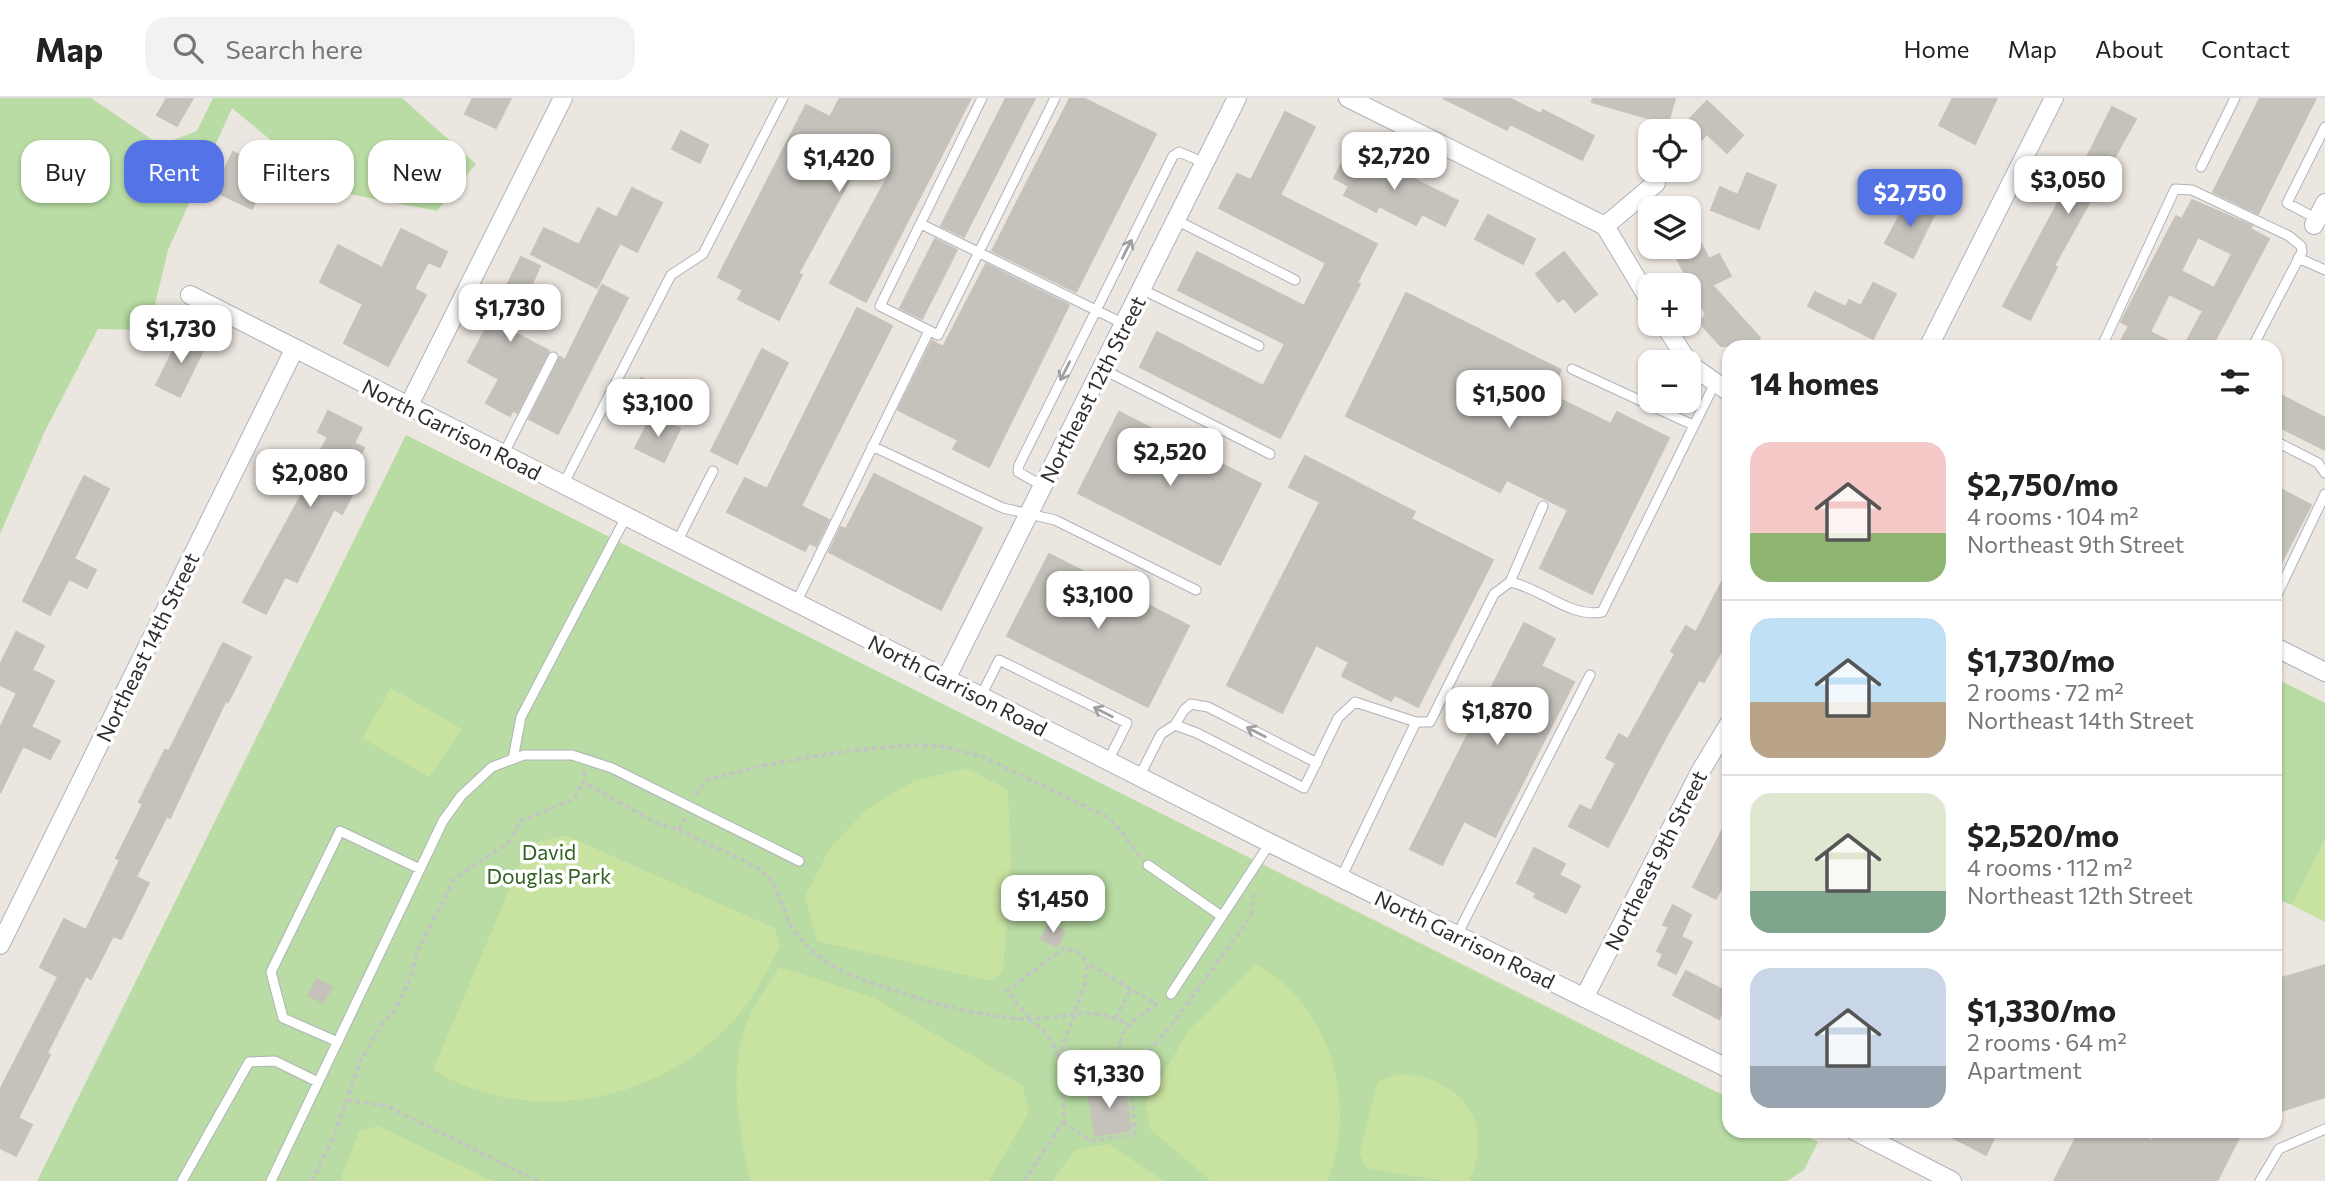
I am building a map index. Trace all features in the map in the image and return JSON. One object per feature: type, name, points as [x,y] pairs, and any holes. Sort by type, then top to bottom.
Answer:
[{"type":"street","points":[[408,407],[563,98]]},
{"type":"street","name":"Northeast 12th Street","points":[[946,679],[1237,98]]},
{"type":"street","points":[[1348,98],[1605,226],[1638,281]]},
{"type":"street","points":[[1932,340],[2054,98]]},
{"type":"street","points":[[1605,226],[1656,183]]},
{"type":"street","points":[[2315,222],[2325,203]]},
{"type":"street","name":"North Garrison Road","points":[[190,295],[1270,843],[1722,1066]]},
{"type":"street","name":"Northeast 14th Street","points":[[0,945],[294,349]]},
{"type":"street","points":[[1701,372],[1722,387]]},
{"type":"street","points":[[2282,650],[2325,672]]},
{"type":"street","name":"Northeast 9th Street","points":[[1584,998],[1700,772],[1722,736]]},
{"type":"street","points":[[1869,1138],[1952,1181]]},
{"type":"lane","points":[[563,485],[671,275],[703,254],[783,98]]},
{"type":"lane","points":[[982,98],[880,306],[938,335],[1055,98]]},
{"type":"lane","points":[[2201,167],[2235,98]]},
{"type":"lane","points":[[2315,222],[2287,203],[2325,127]]},
{"type":"lane","points":[[1043,486],[1018,472],[1019,465],[1173,156],[1179,152],[1205,163]]},
{"type":"lane","points":[[2105,340],[2175,188],[2192,190],[2288,236],[2301,246],[2298,258],[2256,340]]},
{"type":"lane","points":[[1176,220],[1295,280]]},
{"type":"lane","points":[[920,224],[1124,324]]},
{"type":"lane","points":[[2298,258],[2325,270]]},
{"type":"lane","points":[[1142,289],[1259,346]]},
{"type":"lane","points":[[796,603],[929,331]]},
{"type":"lane","points":[[503,455],[553,357]]},
{"type":"lane","points":[[1102,369],[1270,454]]},
{"type":"lane","points":[[1572,369],[1693,425]]},
{"type":"lane","points":[[1510,582],[1527,585],[1586,615],[1602,612],[1693,425],[1722,387]]},
{"type":"lane","points":[[2282,445],[2318,463],[2325,473]]},
{"type":"lane","points":[[873,446],[1003,508],[1055,520],[1196,590]]},
{"type":"lane","points":[[677,542],[713,471]]},
{"type":"lane","points":[[2282,584],[2325,494]]},
{"type":"lane","points":[[1175,725],[1197,733],[1304,788],[1338,718],[1355,702],[1416,722],[1430,722],[1494,594],[1510,582],[1543,506]]},
{"type":"lane","points":[[513,759],[521,718],[625,517]]},
{"type":"lane","points":[[981,696],[999,660],[1126,723],[1108,761]]},
{"type":"lane","points":[[1457,935],[1590,675]]},
{"type":"lane","points":[[1139,777],[1161,734],[1175,725],[1184,710],[1192,704],[1317,763]]},
{"type":"lane","points":[[1341,878],[1416,722]]},
{"type":"lane","points":[[271,1181],[443,821],[461,796],[492,767],[513,759],[548,754],[586,760],[612,768],[799,861]]},
{"type":"lane","points":[[338,1042],[283,1018],[271,972],[340,831],[420,869]]},
{"type":"lane","points":[[1171,994],[1220,915],[1270,843]]},
{"type":"lane","points":[[1148,865],[1220,915]]},
{"type":"lane","points":[[182,1181],[249,1062],[275,1061],[318,1082]]},
{"type":"lane","points":[[2260,1181],[2279,1149],[2325,1129]]},
{"type":"path","points":[[679,830],[705,780],[770,764],[846,751],[911,744],[939,746],[984,757],[1111,819],[1148,865]]},
{"type":"path","points":[[312,1181],[362,1060],[408,984],[419,948],[454,880],[508,843],[521,821],[574,799],[583,782],[586,760]]},
{"type":"path","points":[[583,782],[656,823],[679,830],[764,873],[775,888],[789,924],[825,961],[855,977],[954,1007],[1028,1018],[1083,1010],[1115,1018],[1130,1025]]},
{"type":"path","points":[[1063,1085],[1130,1072],[1171,1026],[1251,916],[1255,903],[1254,888],[1246,878]]},
{"type":"path","points":[[1024,1181],[1063,1122],[1063,1085],[1053,1043],[1042,1027],[1028,1018],[1007,991],[1064,948],[1077,951],[1088,964],[1157,1004]]},
{"type":"path","points":[[1058,1059],[1088,964]]},
{"type":"path","points":[[1115,1018],[1131,989]]},
{"type":"path","points":[[1116,1076],[1121,1036],[1130,1025],[1171,994]]},
{"type":"path","points":[[1063,1122],[1091,1141],[1135,1134],[1130,1072]]},
{"type":"path","points":[[346,1100],[387,1106],[538,1181]]},
{"type":"green space","points":[[0,98],[91,98],[153,140],[124,140],[124,203],[189,203],[168,250],[149,330],[98,329],[45,431],[0,534]]},
{"type":"green space","points":[[213,98],[402,98],[449,140],[368,140],[368,198],[354,195],[354,140],[271,140],[232,108],[218,140],[173,140],[197,131]]},
{"type":"green space","points":[[466,155],[476,164],[466,176]]},
{"type":"green space","points":[[396,203],[444,203],[437,211]]},
{"type":"green space","name":"David Douglas Park","points":[[406,435],[1722,1094],[1722,1138],[1809,1138],[1818,1142],[1804,1170],[1787,1181],[37,1181]]},
{"type":"green space","points":[[2282,682],[2325,703],[2325,840],[2292,905],[2282,901]]},
{"type":"green space","points":[[391,688],[462,729],[429,777],[362,738]]},
{"type":"green space","points":[[967,768],[1008,790],[1011,865],[1003,972],[991,981],[817,941],[805,897],[830,848],[867,809],[914,781]]},
{"type":"green space","points":[[565,835],[775,928],[780,946],[754,993],[735,1019],[705,1047],[670,1070],[632,1087],[593,1098],[552,1102],[511,1099],[471,1088],[433,1070],[528,845]]},
{"type":"green space","points":[[2325,840],[2325,922],[2292,905]]},
{"type":"green space","points":[[1256,964],[1282,982],[1303,1004],[1320,1030],[1332,1059],[1340,1121],[1336,1152],[1327,1181],[1211,1181],[1150,1129],[1146,1103],[1189,1030]]},
{"type":"green space","points":[[779,967],[872,997],[1022,1085],[1029,1112],[989,1181],[750,1181],[737,1100],[738,1059],[748,1019]]},
{"type":"green space","points":[[1400,1074],[1422,1077],[1441,1084],[1456,1094],[1468,1107],[1475,1122],[1478,1140],[1476,1160],[1469,1181],[1444,1181],[1367,1168],[1359,1154],[1378,1081]]},
{"type":"green space","points":[[378,1126],[493,1181],[340,1181],[359,1131]]},
{"type":"green space","points":[[1108,1144],[1164,1181],[1052,1181],[1075,1150]]},
{"type":"building","points":[[167,98],[193,98],[177,126],[157,115]]},
{"type":"building","points":[[473,98],[511,98],[496,128],[465,114]]},
{"type":"building","points":[[840,98],[971,98],[866,302],[830,283],[892,169],[864,154],[798,274],[802,275],[779,320],[738,299],[743,290],[718,277],[806,105],[830,117]]},
{"type":"building","points":[[1006,98],[1035,98],[964,237],[941,226]]},
{"type":"building","points":[[1070,98],[1083,98],[1156,134],[1076,292],[992,251]]},
{"type":"building","points":[[1443,98],[1509,98],[1541,114],[1543,110],[1594,136],[1582,160],[1510,124],[1507,130]]},
{"type":"building","points":[[1593,98],[1675,98],[1669,119],[1651,119],[1592,102]]},
{"type":"building","points":[[1953,98],[1997,98],[1975,144],[1939,125]]},
{"type":"building","points":[[2260,98],[2316,98],[2258,214],[2213,192]]},
{"type":"building","points":[[1707,101],[1743,135],[1727,153],[1707,134],[1701,140],[1701,119],[1690,119]]},
{"type":"building","points":[[2112,107],[2136,119],[2054,266],[2057,267],[2030,320],[2003,306],[2070,180],[2074,183]]},
{"type":"building","points":[[1285,112],[1315,127],[1280,195],[1377,244],[1357,283],[1360,284],[1280,438],[1140,367],[1157,332],[1263,386],[1285,344],[1178,290],[1197,252],[1304,306],[1326,263],[1219,208],[1237,174],[1251,180]]},
{"type":"building","points":[[681,131],[708,145],[700,163],[672,149]]},
{"type":"building","points":[[233,152],[238,154],[238,202],[224,196],[224,170]]},
{"type":"building","points":[[1345,157],[1371,170],[1376,160],[1458,201],[1445,226],[1422,214],[1416,225],[1379,206],[1376,212],[1344,195],[1349,186],[1334,178]]},
{"type":"building","points":[[1747,173],[1776,185],[1759,229],[1711,210],[1720,187],[1738,195]]},
{"type":"building","points":[[632,188],[662,203],[637,252],[620,243],[597,288],[531,254],[544,228],[579,245],[598,208],[617,218]]},
{"type":"building","points":[[2192,200],[2252,226],[2250,229],[2269,239],[2215,340],[2187,340],[2203,311],[2169,294],[2150,332],[2167,340],[2121,340],[2129,326],[2121,322],[2176,216],[2182,219]],"holes":[[[2198,237],[2232,254],[2214,288],[2181,271]]]},
{"type":"building","points":[[1907,201],[1934,215],[1913,258],[1885,243]]},
{"type":"building","points":[[239,203],[255,203],[252,209]]},
{"type":"building","points":[[1488,215],[1535,239],[1523,264],[1475,239]]},
{"type":"building","points":[[401,229],[447,252],[440,267],[428,262],[414,289],[426,295],[388,366],[344,343],[363,304],[320,282],[338,245],[382,268]]},
{"type":"building","points":[[935,239],[957,250],[922,319],[900,308]]},
{"type":"building","points":[[1701,243],[1709,259],[1719,254],[1731,276],[1712,285],[1760,338],[1722,340],[1721,346],[1701,324],[1706,315],[1701,305],[1701,273],[1684,273],[1677,259],[1701,259]]},
{"type":"building","points":[[1564,252],[1597,294],[1575,312],[1564,298],[1558,302],[1536,274]]},
{"type":"building","points":[[521,257],[540,266],[511,331],[549,351],[517,413],[513,410],[510,416],[486,403],[499,379],[468,362],[489,323],[483,321],[499,289],[504,291]]},
{"type":"building","points":[[986,264],[1069,305],[989,467],[953,449],[958,440],[898,410],[932,341],[943,347]]},
{"type":"building","points":[[1873,283],[1896,294],[1873,339],[1808,306],[1815,292],[1846,307],[1849,300],[1861,306]]},
{"type":"building","points":[[602,285],[628,298],[558,434],[529,419],[560,357],[565,360]]},
{"type":"building","points":[[1406,293],[1561,370],[1549,394],[1611,424],[1617,412],[1669,438],[1592,594],[1540,568],[1568,510],[1507,480],[1500,492],[1346,416]]},
{"type":"building","points":[[857,308],[892,326],[801,506],[829,520],[816,546],[809,543],[805,551],[727,512],[745,478],[767,489]]},
{"type":"building","points":[[182,333],[206,345],[180,397],[156,385]]},
{"type":"building","points":[[762,349],[788,363],[737,464],[711,451]]},
{"type":"building","points":[[641,378],[662,389],[651,410],[631,399]]},
{"type":"building","points":[[2282,396],[2325,418],[2325,450],[2282,428]]},
{"type":"building","points":[[328,411],[362,428],[354,443],[364,448],[347,483],[356,488],[342,514],[334,509],[297,582],[285,577],[266,614],[243,602],[302,494],[291,488],[305,461],[313,465],[328,437],[318,432]]},
{"type":"building","points":[[1119,412],[1261,484],[1220,565],[1078,493]]},
{"type":"building","points":[[652,415],[680,429],[664,462],[635,448]]},
{"type":"building","points":[[1305,456],[1415,512],[1411,519],[1493,560],[1418,707],[1395,695],[1391,701],[1342,676],[1349,662],[1316,645],[1282,713],[1227,685],[1320,502],[1289,487]]},
{"type":"building","points":[[874,474],[982,528],[941,610],[829,552],[841,527],[846,529]]},
{"type":"building","points":[[84,476],[109,489],[74,559],[96,570],[87,588],[69,579],[50,615],[23,601]]},
{"type":"building","points":[[2282,490],[2311,505],[2282,561]]},
{"type":"building","points":[[1049,554],[1189,626],[1148,707],[1007,636]]},
{"type":"building","points":[[1722,582],[1722,650],[1704,682],[1699,680],[1667,735],[1608,847],[1569,826],[1580,805],[1591,811],[1616,763],[1606,758],[1619,734],[1628,739],[1675,654],[1671,651],[1686,626],[1696,632]]},
{"type":"building","points":[[1524,623],[1555,639],[1541,666],[1574,682],[1495,837],[1464,821],[1442,865],[1410,849]]},
{"type":"building","points":[[16,632],[44,646],[32,670],[54,681],[31,727],[60,741],[50,759],[23,746],[0,793],[0,728],[17,693],[0,685],[0,665]]},
{"type":"building","points":[[223,643],[251,657],[228,702],[226,700],[170,818],[167,816],[136,877],[149,883],[121,939],[113,936],[91,979],[86,976],[47,1053],[50,1055],[18,1118],[32,1125],[16,1156],[0,1148],[0,1090],[58,977],[40,967],[64,919],[86,930],[120,860],[116,858],[143,804],[139,802],[165,750],[169,751]]},
{"type":"building","points":[[1722,831],[1722,887],[1716,899],[1693,887]]},
{"type":"building","points":[[1534,848],[1565,864],[1559,875],[1580,886],[1566,913],[1534,897],[1536,893],[1517,883]]},
{"type":"building","points":[[1673,905],[1691,915],[1681,937],[1692,942],[1676,974],[1658,965],[1663,954],[1657,951],[1669,927],[1663,925]]},
{"type":"building","points":[[1049,923],[1065,932],[1057,947],[1041,939]]},
{"type":"building","points":[[2325,965],[2325,1097],[2282,1111],[2282,978]]},
{"type":"building","points":[[1686,971],[1722,989],[1722,1011],[1719,1019],[1673,995]]},
{"type":"building","points":[[317,979],[332,987],[323,1003],[308,995]]},
{"type":"building","points":[[1124,1085],[1131,1130],[1095,1136],[1088,1090]]},
{"type":"building","points":[[1953,1138],[1994,1138],[1986,1155]]},
{"type":"building","points":[[2076,1138],[2146,1138],[2152,1141],[2153,1138],[2239,1138],[2217,1181],[2054,1181]]}]
